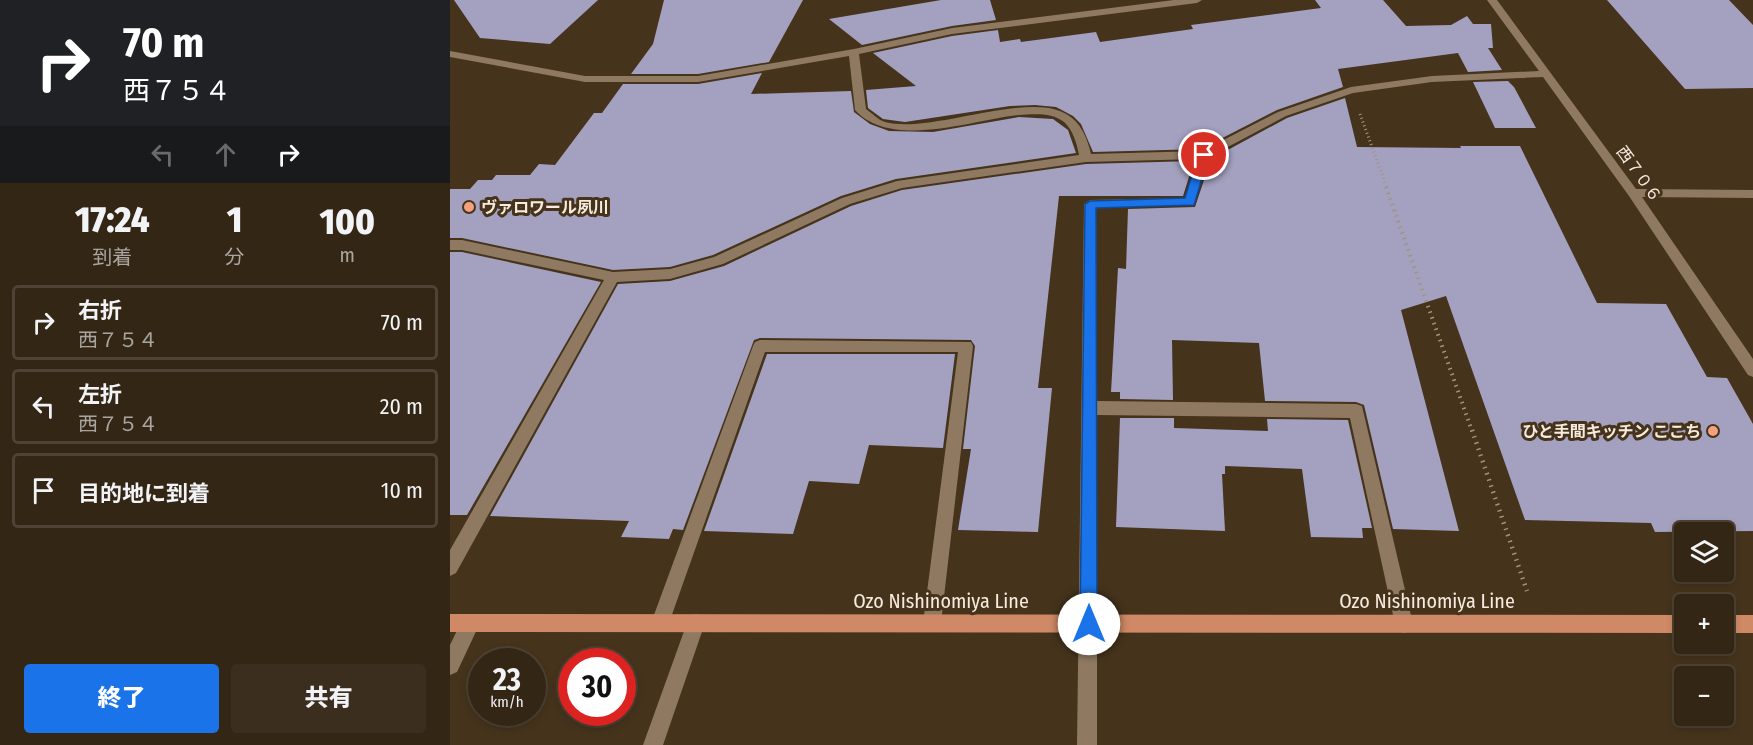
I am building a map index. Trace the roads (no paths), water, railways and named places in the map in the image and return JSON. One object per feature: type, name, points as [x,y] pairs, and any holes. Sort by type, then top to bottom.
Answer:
[{"type":"main road","name":"Ozo Nishinomiya Line","points":[[450,623],[1674,624]]},
{"type":"main road","points":[[1734,624],[1753,624]]},
{"type":"street","points":[[450,54],[585,79],[698,79],[854,52],[952,31],[1197,0]]},
{"type":"street","name":"西７０６","points":[[1492,0],[1633,193],[1753,371]]},
{"type":"street","points":[[854,52],[861,110],[882,125],[911,128],[1037,110],[1065,118],[1081,138],[1086,158]]},
{"type":"street","points":[[450,245],[462,245],[612,277],[670,274],[718,261],[846,201],[901,183],[1086,158],[1204,155],[1282,114],[1351,90],[1432,79],[1545,74]]},
{"type":"street","points":[[1088,745],[1090,204],[1190,202],[1204,155]]},
{"type":"street","points":[[1633,193],[1753,194]]},
{"type":"street","points":[[450,567],[612,277]]},
{"type":"street","points":[[660,623],[760,346],[966,346],[932,623]]},
{"type":"street","points":[[1090,408],[1356,411],[1404,624]]},
{"type":"street","points":[[450,665],[471,623]]},
{"type":"street","points":[[653,745],[696,623]]},
{"type":"place","name":"ヴァロワール夙川","points":[[469,207]]},
{"type":"place","name":"ひと手間キッチン ここち","points":[[1713,431]]}]
